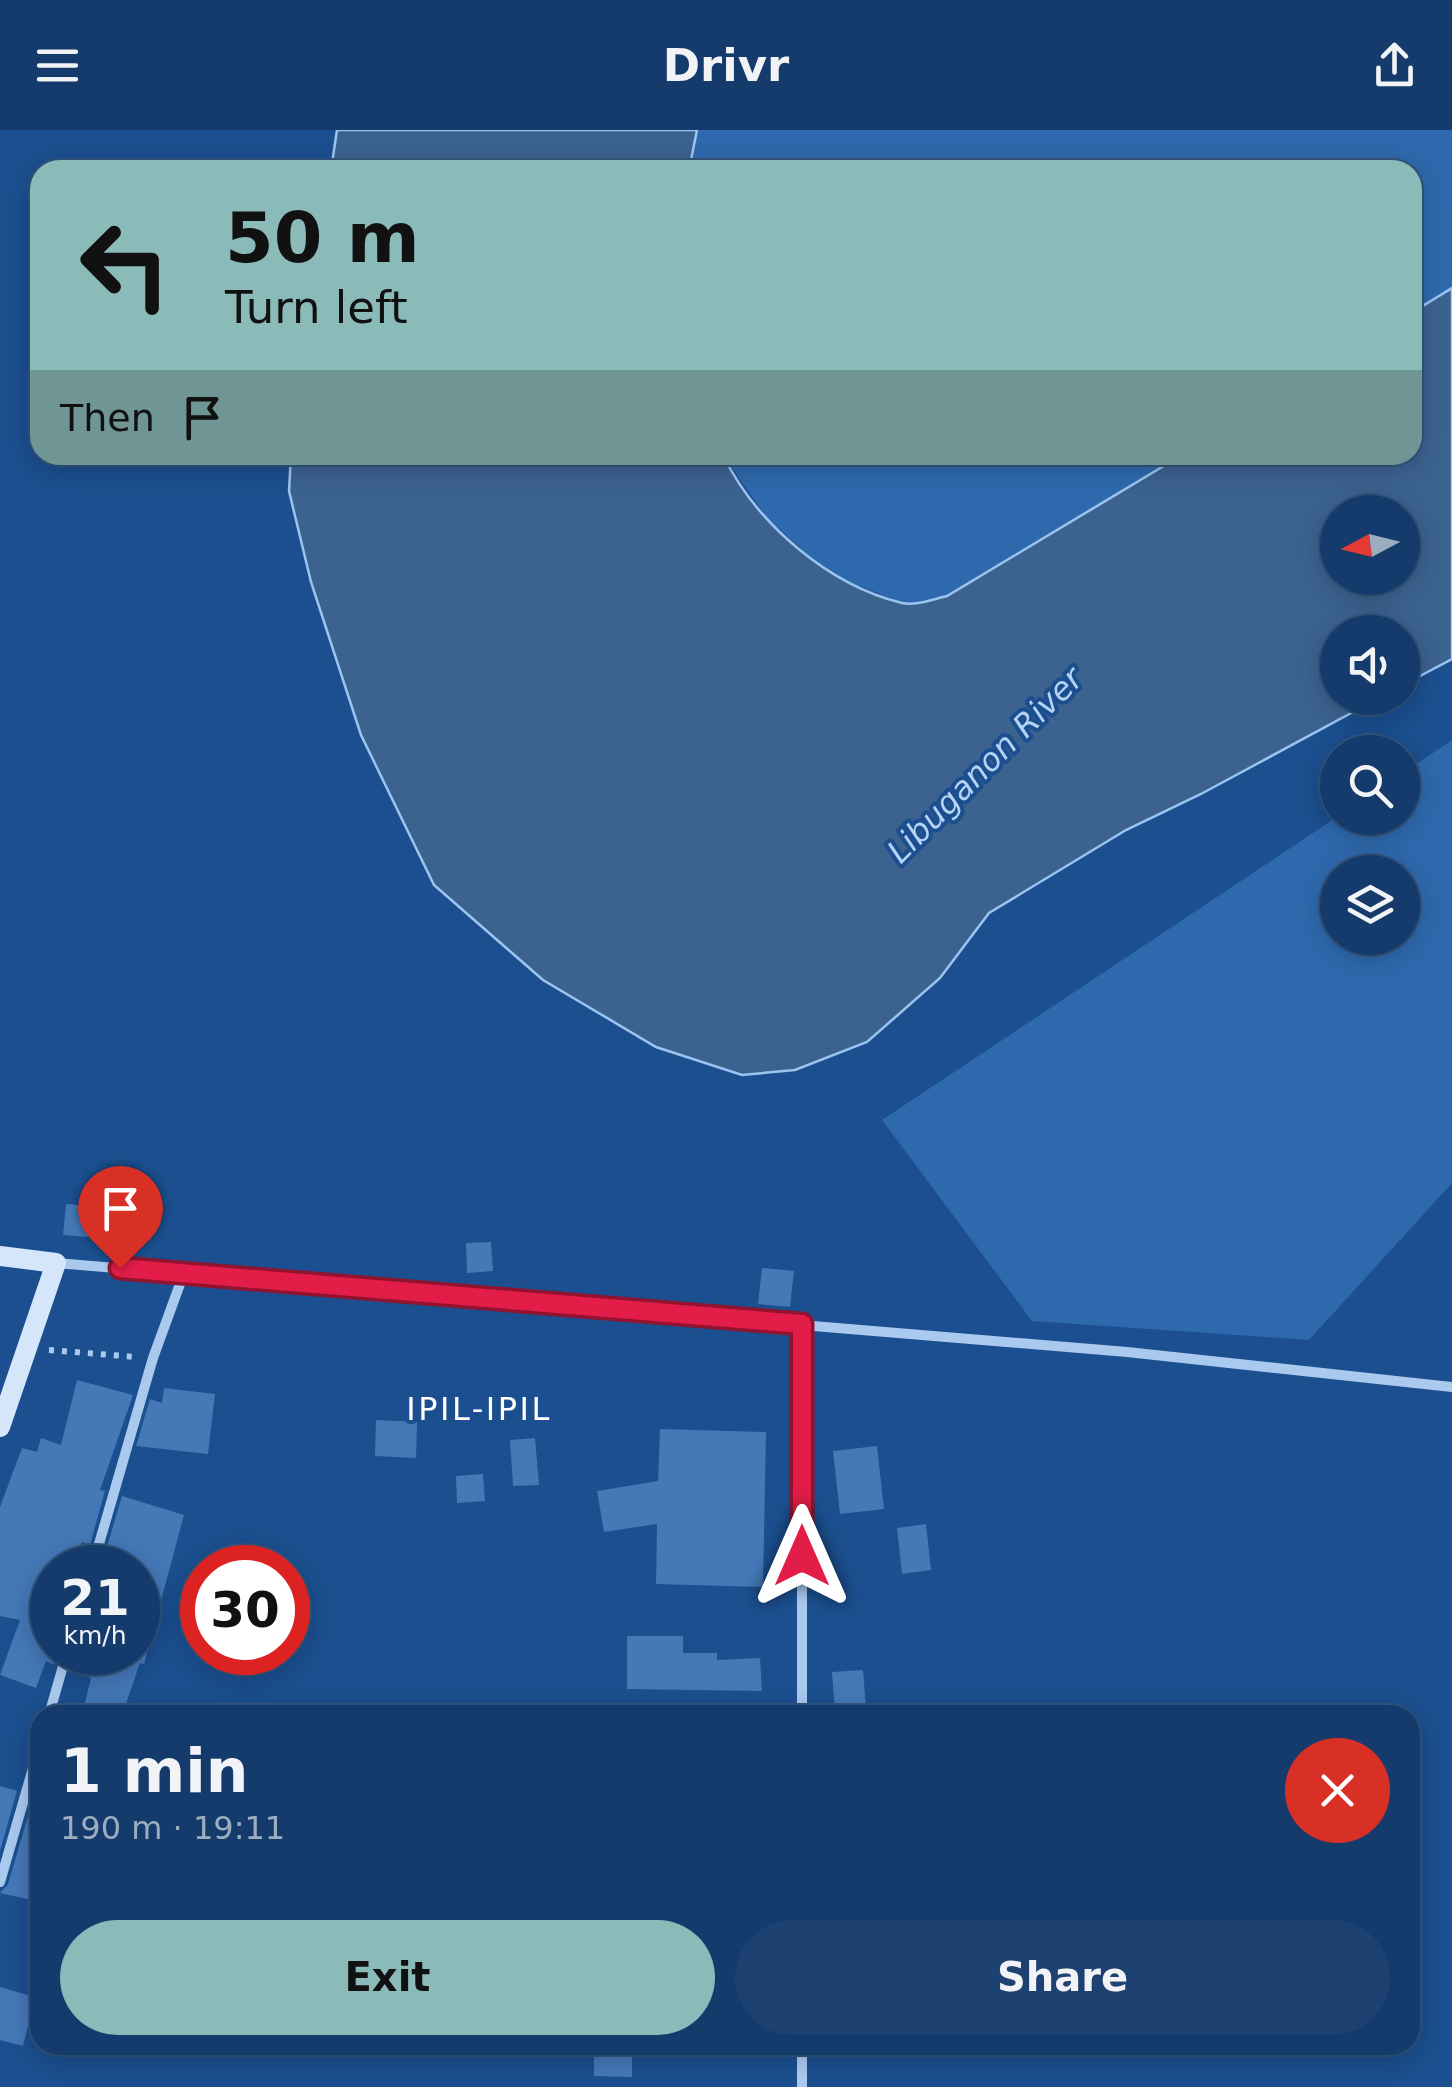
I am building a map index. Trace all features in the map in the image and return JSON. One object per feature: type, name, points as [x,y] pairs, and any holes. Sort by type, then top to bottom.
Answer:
[{"type":"street","points":[[0,1256],[1126,1352],[1452,1387]]},
{"type":"street","points":[[0,1427],[56,1263]]},
{"type":"street","points":[[99,1545],[152,1358],[184,1273]]},
{"type":"street","points":[[802,1324],[802,1705]]},
{"type":"street","points":[[51,1705],[60,1675]]},
{"type":"street","points":[[0,1882],[30,1778]]},
{"type":"street","points":[[802,2055],[802,2087]]},
{"type":"path","points":[[27,1349],[152,1358]]},
{"type":"shaded area","points":[[697,130],[1452,130],[1452,288],[1422,306],[1422,160],[691,160]]},
{"type":"shaded area","points":[[730,465],[1165,465],[947,597],[905,604],[829,574],[767,518]]},
{"type":"shaded area","points":[[1452,740],[1452,1183],[1309,1340],[1032,1321],[882,1120],[1320,828],[1320,835],[1420,835],[1420,762]]},
{"type":"water","points":[[337,130],[697,130],[691,160],[332,160]]},
{"type":"water","name":"Libuganon River","points":[[1452,288],[1452,659],[1420,676],[1420,615],[1320,615],[1320,715],[1347,715],[1126,830],[989,913],[940,978],[867,1042],[795,1070],[742,1075],[656,1047],[543,980],[434,885],[361,735],[311,582],[289,491],[290,465],[729,465],[754,504],[797,548],[847,582],[902,603],[947,596],[1165,465],[1422,465],[1422,306]]},
{"type":"building","points":[[66,1204],[92,1206],[88,1237],[63,1235]]},
{"type":"building","points":[[491,1242],[493,1271],[467,1273],[466,1243]]},
{"type":"building","points":[[762,1268],[794,1271],[790,1307],[758,1304]]},
{"type":"building","points":[[77,1380],[133,1395],[100,1490],[105,1491],[90,1545],[30,1545],[30,1675],[41,1675],[36,1688],[0,1675],[20,1620],[0,1616],[0,1507],[22,1448],[37,1452],[41,1438],[61,1445]]},
{"type":"building","points":[[164,1388],[215,1394],[208,1454],[136,1446],[150,1399],[162,1403]]},
{"type":"building","points":[[376,1420],[417,1422],[416,1458],[375,1456]]},
{"type":"building","points":[[660,1429],[766,1432],[763,1587],[656,1584],[657,1524],[604,1532],[597,1491],[658,1481]]},
{"type":"building","points":[[535,1438],[539,1485],[513,1486],[510,1440]]},
{"type":"building","points":[[877,1446],[884,1509],[840,1514],[833,1451]]},
{"type":"building","points":[[483,1474],[485,1501],[457,1503],[456,1476]]},
{"type":"building","points":[[122,1496],[184,1515],[160,1604],[160,1545],[107,1545]]},
{"type":"building","points":[[926,1524],[931,1570],[902,1574],[897,1528]]},
{"type":"building","points":[[627,1636],[683,1636],[683,1653],[717,1653],[717,1660],[760,1658],[762,1691],[627,1689]]},
{"type":"building","points":[[863,1670],[866,1705],[835,1705],[832,1672]]},
{"type":"building","points":[[84,1675],[136,1675],[125,1705],[84,1705],[91,1678]]},
{"type":"building","points":[[0,1786],[17,1791],[0,1851]]},
{"type":"building","points":[[30,1810],[30,1900],[0,1893],[8,1884]]},
{"type":"building","points":[[0,1987],[30,1996],[30,2017],[23,2046],[0,2040]]},
{"type":"building","points":[[594,2055],[632,2055],[632,2077],[594,2076]]},
{"type":"district","name":"IPIL-IPIL","points":[[479,1409]]},
{"type":"route","points":[[120,1268],[802,1324],[802,1556]]}]
